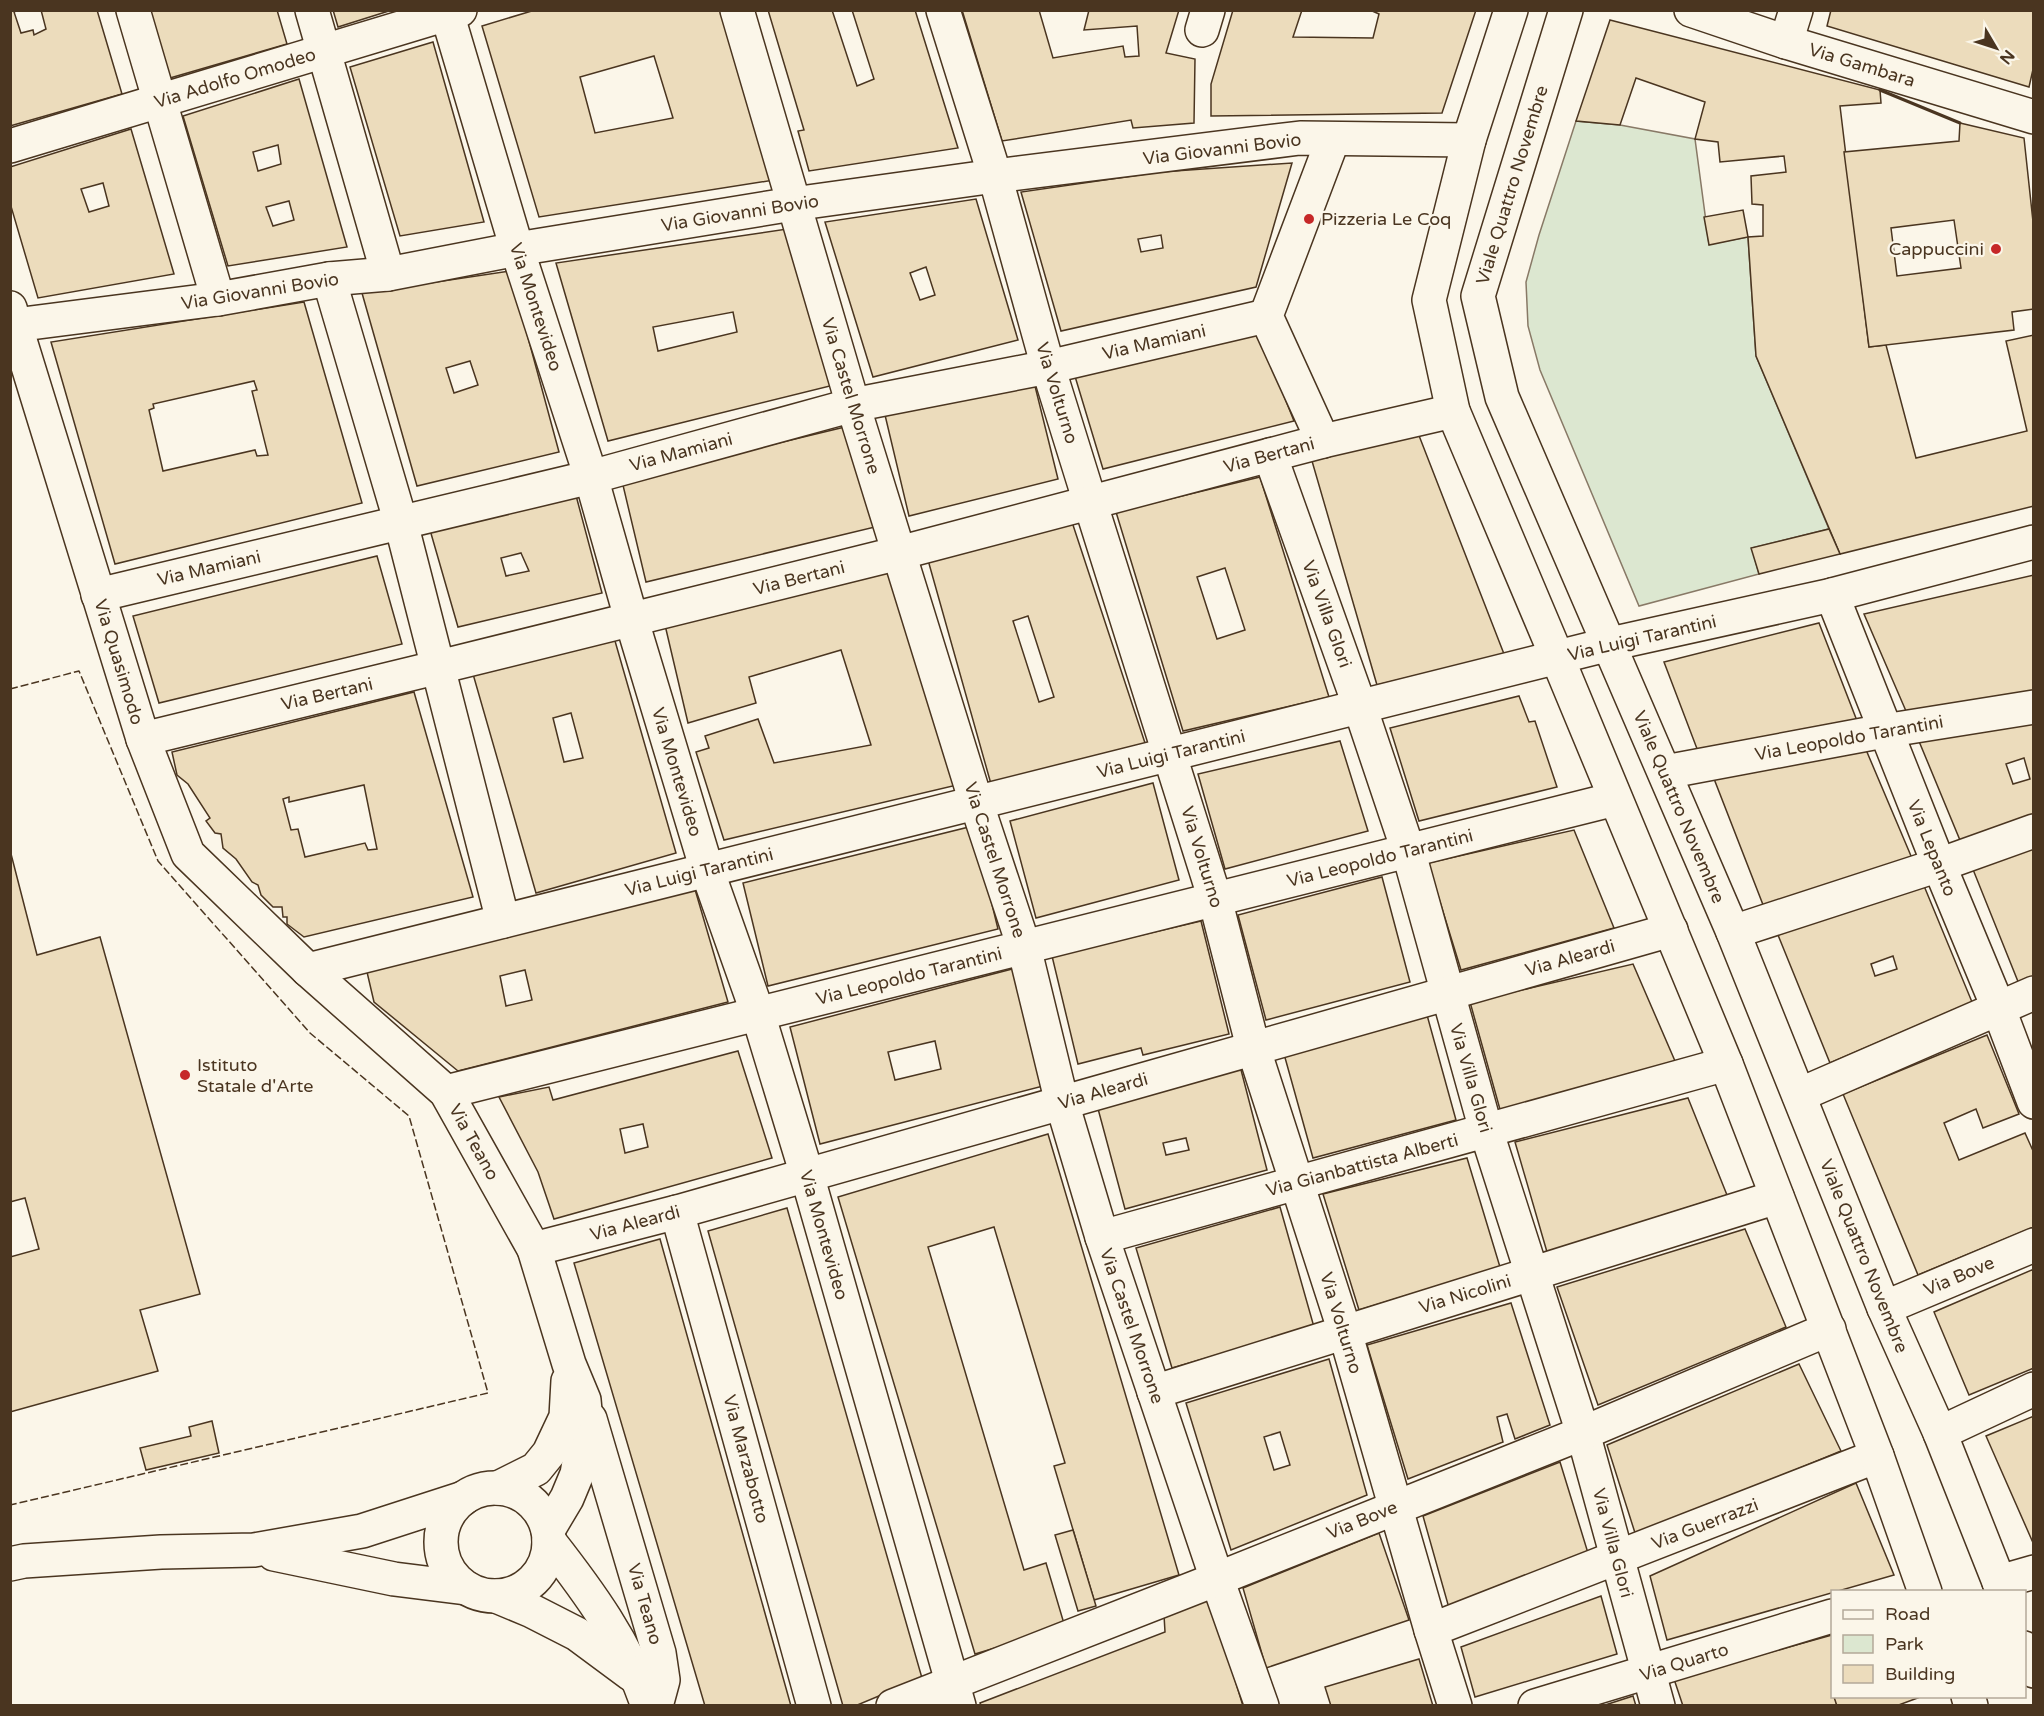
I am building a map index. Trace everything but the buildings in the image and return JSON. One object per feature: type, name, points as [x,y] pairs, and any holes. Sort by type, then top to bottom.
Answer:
[{"type":"street","points":[[133,10],[218,299]]},
{"type":"street","points":[[312,10],[388,274]]},
{"type":"street","name":"Via Castel Morrone","points":[[737,10],[853,405],[976,802],[1024,947],[1062,1103],[1102,1237],[1217,1580],[1262,1706]]},
{"type":"street","name":"Via Volturno","points":[[943,10],[995,176],[1048,367],[1215,899],[1253,1047],[1345,1332],[1455,1706]]},
{"type":"street","points":[[1511,10],[1469,140],[1429,300],[1453,411],[1726,1064],[1877,1456],[1921,1590]]},
{"type":"street","name":"Viale Quattro Novembre","points":[[1566,10],[1478,296],[1502,397],[1733,932],[1884,1308],[1940,1433],[2001,1587]]},
{"type":"street","name":"Via Gambara","points":[[1691,10],[1786,42],[2034,117]]},
{"type":"street","points":[[1786,42],[1796,10]]},
{"type":"street","name":"Via Adolfo Omodeo","points":[[10,146],[451,12]]},
{"type":"street","name":"Via Montevideo","points":[[451,12],[517,249],[591,477],[707,870],[758,1014],[807,1175],[956,1693]]},
{"type":"street","name":"Via Giovanni Bovio","points":[[13,316],[218,299],[329,279],[388,274],[517,249],[793,204],[1300,138],[1469,140]]},
{"type":"street","points":[[1323,441],[1266,316],[1334,139]]},
{"type":"street","points":[[329,279],[401,523],[502,921]]},
{"type":"street","name":"Via Quasimodo","points":[[13,316],[143,739],[188,854],[308,969]]},
{"type":"street","name":"Via Mamiani","points":[[98,595],[591,477],[853,405],[1048,367],[1266,316]]},
{"type":"street","name":"Via Bertani","points":[[143,739],[899,553],[1323,441],[1453,411]]},
{"type":"street","name":"Via Villa Glori","points":[[1270,455],[1360,707],[1408,850],[1486,1130],[1582,1433],[1658,1706]]},
{"type":"street","name":"Via Luigi Tarantini","points":[[308,969],[1557,657],[1832,595],[2034,542]]},
{"type":"street","name":"Via Lepanto","points":[[1832,595],[1884,731],[1998,1007],[2034,1102]]},
{"type":"street","name":"Via Leopoldo Tarantini","points":[[1665,772],[1884,731],[2034,707]]},
{"type":"street","name":"Via Leopoldo Tarantini","points":[[446,1092],[1615,799]]},
{"type":"street","points":[[1733,932],[1939,866],[2034,831]]},
{"type":"street","name":"Via Aleardi","points":[[534,1249],[677,1212],[1671,930]]},
{"type":"street","name":"Via Teano","points":[[308,969],[446,1092],[534,1249],[569,1364],[584,1400],[659,1653],[663,1680],[648,1697],[603,1613],[548,1536],[577,1474],[586,1422],[584,1400]]},
{"type":"street","points":[[1799,1095],[2034,993]]},
{"type":"street","name":"Via Gianbattista Alberti","points":[[1102,1237],[1726,1064]]},
{"type":"street","name":"Via Nicolini","points":[[1154,1392],[1777,1197]]},
{"type":"street","name":"Via Marzabotto","points":[[677,1212],[814,1706]]},
{"type":"street","name":"Via Bove","points":[[1884,1308],[2034,1245]]},
{"type":"street","name":"Via Bove","points":[[893,1706],[956,1693],[1217,1580],[1582,1433],[1829,1329]]},
{"type":"street","name":"Via Teano","points":[[498,1488],[536,1469],[549,1453],[566,1418],[569,1364]]},
{"type":"street","points":[[1940,1433],[2034,1389]]},
{"type":"street","name":"Via Guerrazzi","points":[[1431,1630],[1877,1456]]},
{"type":"street","points":[[254,1550],[394,1579],[481,1592],[503,1596],[522,1589],[534,1580],[548,1555],[548,1536],[543,1516],[530,1500],[513,1490],[493,1487],[473,1492],[456,1503],[445,1520],[440,1539],[443,1558],[452,1575],[481,1592],[532,1611],[577,1634],[648,1697]]},
{"type":"street","points":[[10,1564],[24,1561],[161,1552],[254,1550],[362,1531],[464,1498]]},
{"type":"street","points":[[2001,1587],[2034,1572]]},
{"type":"street","name":"Via Quarto","points":[[1535,1706],[1831,1617]]},
{"type":"street","points":[[2026,1651],[2034,1671]]},
{"type":"green space","points":[[1576,121],[1620,125],[1695,139],[1709,244],[1748,237],[1756,356],[1829,529],[1752,548],[1759,574],[1639,606],[1540,370],[1528,326],[1526,282]]},
{"type":"fence","points":[[10,689],[79,671],[158,861],[310,1033],[409,1116],[488,1393],[10,1505]]},
{"type":"wall","points":[[1880,90],[1960,123]]},
{"type":"place","name":"Pizzeria Le Coq","points":[[1309,219]]},
{"type":"place","name":"Cappuccini","points":[[1996,249]]},
{"type":"place","name":"Istituto Statale d'Arte","points":[[185,1075]]}]
